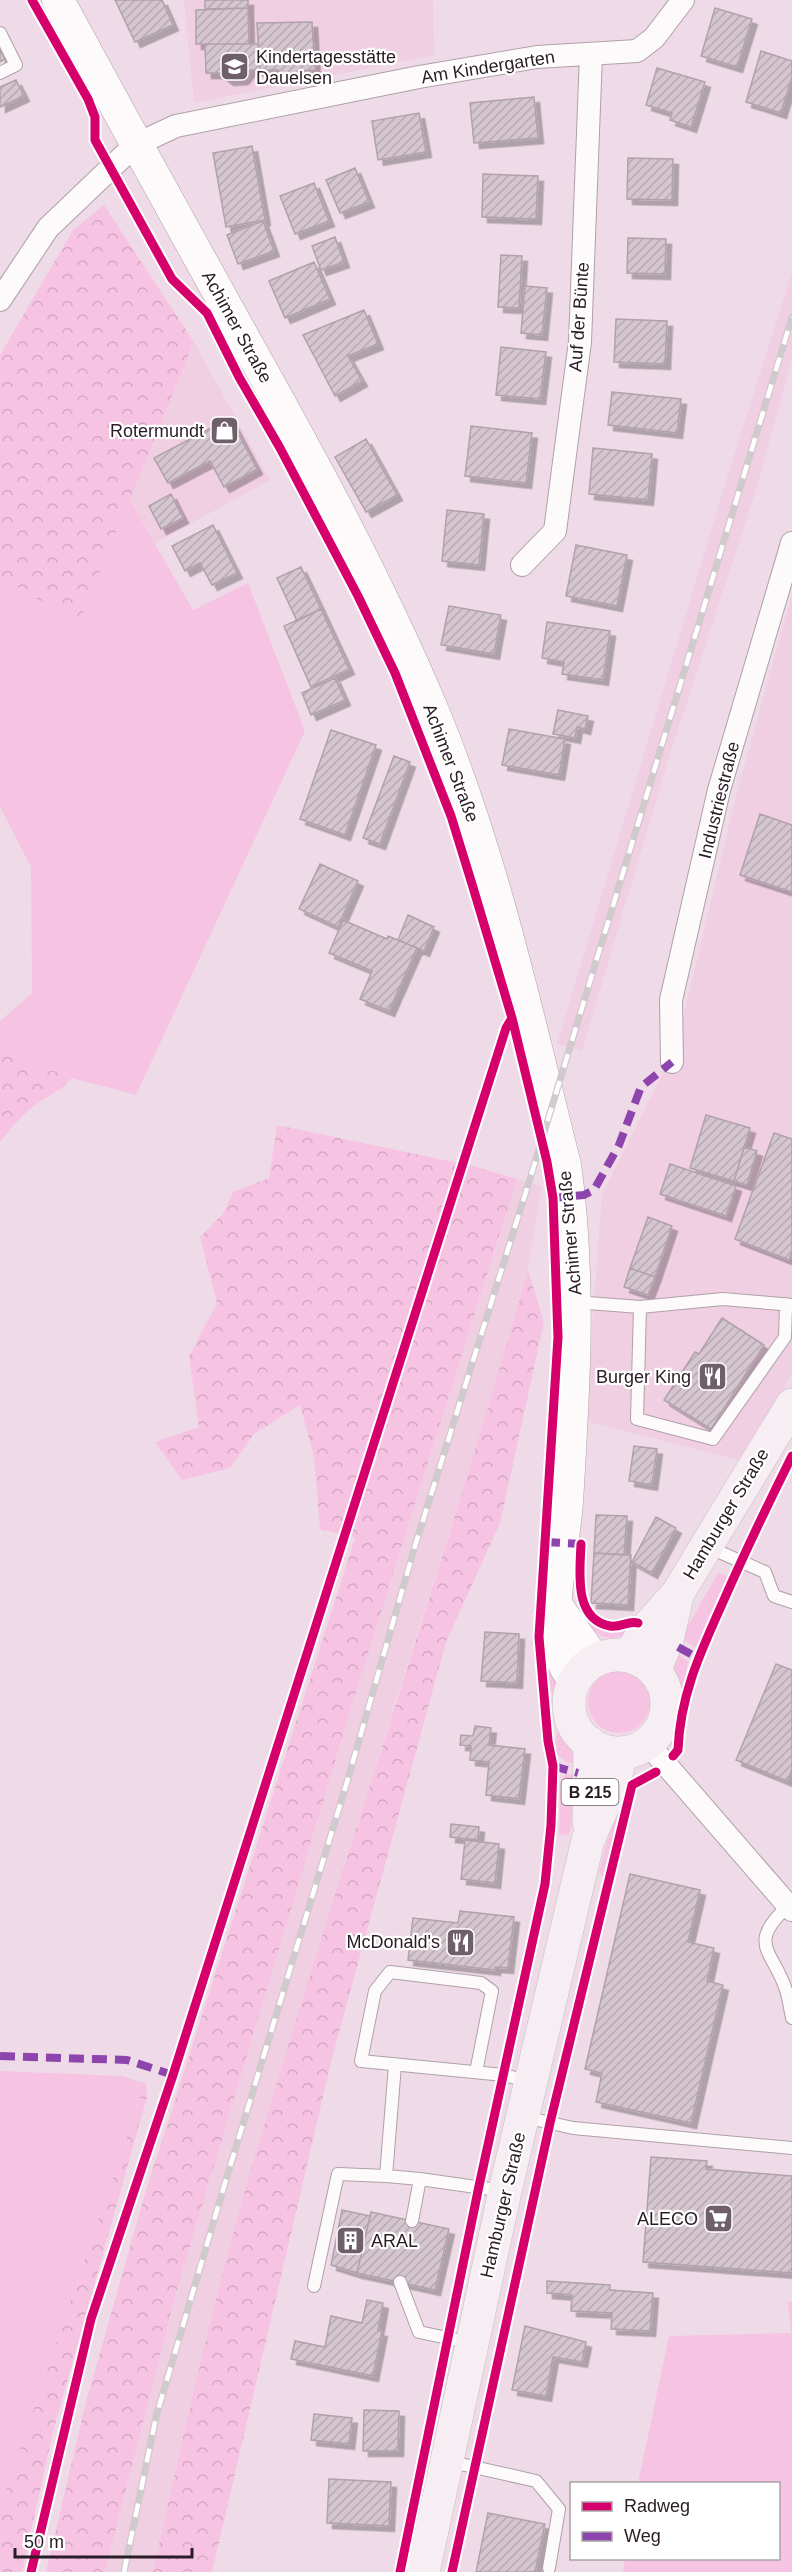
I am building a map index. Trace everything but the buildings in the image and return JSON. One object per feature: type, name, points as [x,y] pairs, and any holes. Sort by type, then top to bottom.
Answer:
[{"type":"main road","name":"Achimer Straße","points":[[58,0],[135,146],[296,434],[368,571],[435,715],[492,877],[562,1154],[570,1196],[575,1302],[567,1502],[555,1625],[558,1648],[568,1673],[584,1669]]},
{"type":"main road","name":"Hamburger Straße","points":[[642,1664],[647,1628],[678,1593],[792,1405]]},
{"type":"main road","points":[[605,1655],[642,1664],[663,1686],[666,1699],[665,1717],[659,1732],[634,1749],[609,1753],[590,1743],[581,1735],[572,1717],[570,1699],[584,1669],[605,1655]]},
{"type":"main road","name":"Hamburger Straße","points":[[588,1840],[590,1743]]},
{"type":"main road","name":"Hamburger Straße","points":[[423,2572],[505,2191],[588,1840],[614,1781],[634,1749]]},
{"type":"street","name":"Am Kindergarten","points":[[0,300],[48,228],[135,146],[176,126],[419,77],[537,57],[637,51],[654,38],[683,0]]},
{"type":"street","name":"Auf der Bünte","points":[[522,565],[555,531],[580,342],[591,54]]},
{"type":"street","name":"Industriestraße","points":[[672,1062],[671,1000],[719,790],[792,543]]},
{"type":"street","points":[[634,1749],[790,1908]]},
{"type":"lane","points":[[0,33],[16,65],[0,73]]},
{"type":"lane","points":[[575,1302],[640,1307],[723,1299],[789,1304],[785,1336],[713,1439],[637,1419],[640,1307]]},
{"type":"lane","points":[[707,1547],[765,1572],[774,1596],[792,1602]]},
{"type":"lane","points":[[790,1908],[772,1922],[766,1938],[768,1957],[785,1989],[792,2018]]},
{"type":"lane","points":[[476,2072],[492,1991],[481,1983],[390,1972],[375,1991],[361,2061],[504,2075],[532,2082]]},
{"type":"lane","points":[[386,2176],[395,2065]]},
{"type":"lane","points":[[522,2116],[584,2130],[792,2148]]},
{"type":"lane","points":[[314,2286],[338,2174],[420,2179],[505,2191]]},
{"type":"lane","points":[[412,2221],[420,2179]]},
{"type":"lane","points":[[400,2282],[419,2332],[472,2343]]},
{"type":"lane","points":[[446,2461],[536,2481],[559,2510],[549,2568]]},
{"type":"shaded area","points":[[184,0],[433,0],[434,55],[194,103]]},
{"type":"shaded area","points":[[792,272],[792,359],[756,490],[667,764],[582,1051],[557,1044],[726,481]]},
{"type":"shaded area","points":[[194,342],[270,480],[154,544],[129,499]]},
{"type":"shaded area","points":[[792,594],[792,1374],[742,1461],[585,1421],[602,1194],[676,1047],[736,796]]},
{"type":"shaded area","points":[[517,1179],[542,1186],[528,1270],[488,1411],[260,2139],[176,2468],[153,2572],[105,2572],[176,2293],[356,1692]]},
{"type":"green space","points":[[104,205],[194,342],[79,623],[0,577],[0,355],[73,230]]},
{"type":"green space","points":[[129,499],[193,610],[248,583],[305,731],[136,1095],[72,1078],[0,1051],[0,1021],[32,993],[31,867],[0,807],[0,577],[79,622]]},
{"type":"green space","points":[[0,1051],[72,1078],[29,1110],[0,1142]]},
{"type":"green space","points":[[277,1125],[473,1166],[517,1179],[356,1692],[176,2293],[105,2572],[46,2572],[86,2402],[146,2190],[355,1538],[320,1529],[314,1457],[300,1405],[254,1434],[230,1468],[182,1480],[155,1442],[199,1427],[189,1356],[217,1303],[200,1237],[223,1214],[233,1192],[269,1178]]},
{"type":"green space","points":[[528,1270],[544,1322],[500,1523],[446,1642],[332,2058],[212,2572],[153,2572],[203,2352],[245,2190],[327,1919],[464,1487]]},
{"type":"green space","points":[[718,1573],[729,1577],[698,1647],[695,1647],[681,1638]]},
{"type":"green space","points":[[580,1597],[589,1614],[599,1624],[612,1628],[631,1628],[630,1634],[609,1638],[601,1636],[589,1625],[577,1598]]},
{"type":"green space","points":[[544,1641],[562,1688],[562,1703],[551,1692]]},
{"type":"green space","points":[[674,1652],[688,1661],[672,1748],[670,1734],[677,1703],[672,1670]]},
{"type":"green space","points":[[619,1671],[636,1676],[641,1680],[645,1685],[650,1702],[645,1719],[641,1724],[636,1728],[619,1733],[602,1728],[597,1724],[593,1719],[588,1702],[593,1685],[597,1680],[602,1676]]},
{"type":"green space","points":[[565,1726],[576,1742],[575,1763],[568,1763],[556,1754],[556,1738]]},
{"type":"green space","points":[[566,1774],[581,1776],[569,1835],[559,1834],[561,1779]]},
{"type":"green space","points":[[621,1790],[627,1791],[606,1880],[599,1872]]},
{"type":"green space","points":[[0,2071],[123,2076],[136,2081],[141,2095],[4,2496],[0,2498]]},
{"type":"green space","points":[[136,2081],[146,2083],[147,2097],[53,2432],[22,2572],[0,2572],[0,2498],[4,2496],[141,2095]]},
{"type":"green space","points":[[788,2301],[792,2302],[792,2572],[623,2572],[625,2560],[780,2560],[780,2482],[638,2482],[669,2336],[791,2333]]},
{"type":"railway","points":[[124,2572],[156,2417],[225,2183],[347,1782],[415,1546],[529,1182],[792,317]]},
{"type":"marked path","points":[[553,1198],[584,1195],[594,1190],[619,1145],[641,1087],[672,1062]]},
{"type":"marked path","points":[[545,1542],[581,1544],[581,1549]]},
{"type":"marked path","points":[[678,1647],[698,1658]]},
{"type":"marked path","points":[[553,1766],[578,1773]]},
{"type":"marked path","points":[[0,2056],[127,2060],[173,2075]]},
{"type":"cycle path","points":[[32,0],[88,99],[95,117],[95,140],[172,279],[207,313],[239,377],[280,448],[358,596],[395,673],[451,816],[472,884],[512,1018],[547,1162],[553,1198],[558,1337],[539,1637],[548,1741],[553,1766],[551,1825],[545,1884],[479,2186],[400,2572]]},
{"type":"cycle path","points":[[31,2572],[91,2319],[173,2075],[506,1028],[512,1018]]},
{"type":"cycle path","points":[[673,1756],[678,1750],[687,1692],[700,1656],[765,1510],[792,1456]]},
{"type":"cycle path","points":[[581,1544],[581,1592],[590,1614],[598,1622],[610,1626],[638,1623]]},
{"type":"cycle path","points":[[452,2572],[550,2123],[632,1785],[656,1772]]},
{"type":"place","name":"Kindertagesstätte Dauelsen","points":[[235,67]]},
{"type":"place","name":"Rotermundt","points":[[225,431]]},
{"type":"place","name":"Burger King","points":[[712,1377]]},
{"type":"place","name":"McDonald's","points":[[461,1942]]},
{"type":"place","name":"ALECO","points":[[719,2219]]},
{"type":"place","name":"ARAL","points":[[350,2241]]}]
